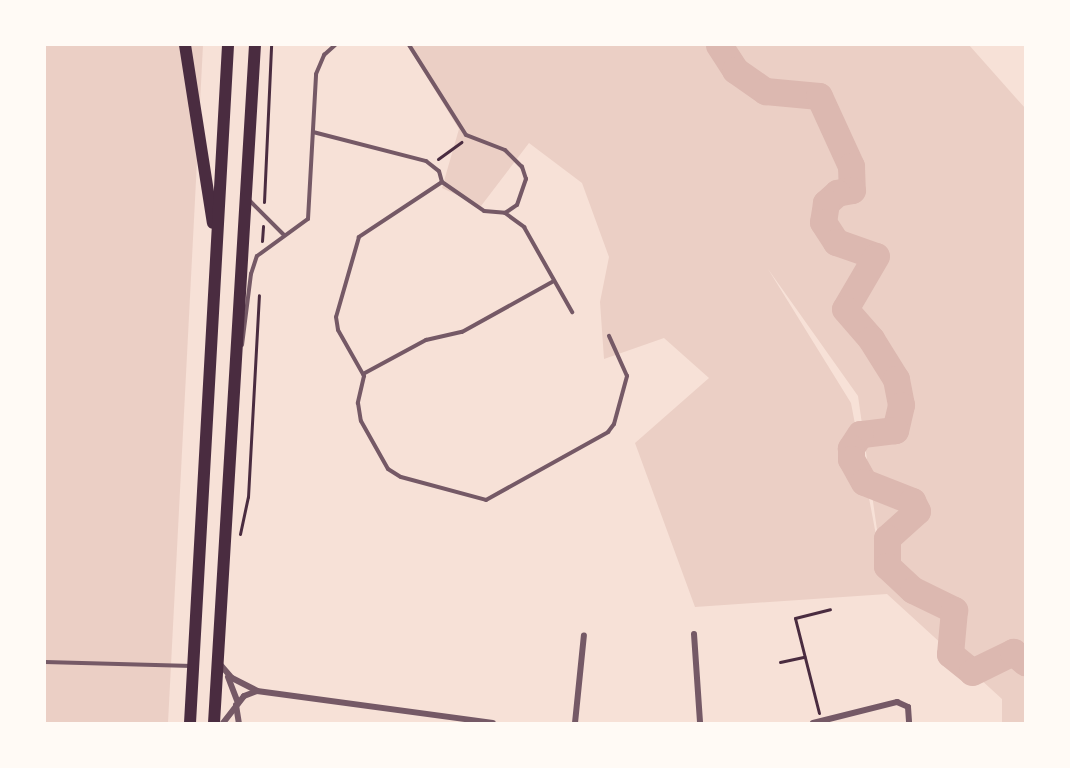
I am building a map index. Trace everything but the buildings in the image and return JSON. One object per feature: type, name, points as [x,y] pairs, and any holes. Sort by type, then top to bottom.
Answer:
[{"type":"highway","points":[[185,45],[216,242]]},
{"type":"highway","points":[[190,723],[228,45]]},
{"type":"highway","points":[[214,723],[255,45]]},
{"type":"street","points":[[575,723],[584,634]]},
{"type":"street","points":[[694,634],[700,723]]},
{"type":"street","points":[[218,661],[227,673],[237,704],[239,723]]},
{"type":"street","points":[[227,673],[257,691],[493,723]]},
{"type":"street","points":[[223,723],[237,704],[257,691]]},
{"type":"street","points":[[813,723],[897,702],[908,707],[909,723]]},
{"type":"lane","points":[[236,378],[248,314],[251,274],[261,253],[283,234],[302,228],[310,211],[316,74],[324,56],[335,45]]},
{"type":"lane","points":[[312,132],[335,135],[432,164],[442,182],[477,207],[495,214],[504,213],[517,205],[525,190],[522,167],[504,150],[466,135],[409,45]]},
{"type":"lane","points":[[442,182],[370,226],[356,243],[336,323],[363,374],[358,412],[388,469],[401,477],[486,500],[612,429],[627,376],[609,336]]},
{"type":"lane","points":[[245,195],[263,218],[283,234]]},
{"type":"lane","points":[[504,213],[524,227],[572,312]]},
{"type":"lane","points":[[363,374],[426,340],[462,332],[554,281]]},
{"type":"lane","points":[[45,662],[193,666]]},
{"type":"path","points":[[261,253],[271,45]]},
{"type":"path","points":[[432,164],[459,145],[466,135]]},
{"type":"path","points":[[238,543],[248,497],[259,293]]},
{"type":"path","points":[[821,721],[795,618],[830,609]]},
{"type":"path","points":[[780,662],[804,657]]},
{"type":"shaded area","points":[[45,45],[203,45],[168,723],[45,723]]},
{"type":"shaded area","points":[[407,45],[969,45],[1025,108],[1025,723],[1002,723],[1002,699],[887,594],[695,607],[635,443],[709,378],[664,338],[604,359],[600,302],[609,257],[582,183],[529,143],[481,206],[442,188],[459,129]],"holes":[[[768,269],[858,396],[883,572],[851,403]]]},
{"type":"waterway","points":[[719,45],[735,70],[765,91],[819,96],[851,166],[852,190],[837,193],[826,203],[823,222],[836,242],[876,256],[845,309],[871,339],[896,379],[901,405],[895,430],[860,434],[851,448],[851,459],[864,482],[912,501],[917,511],[887,538],[887,566],[913,590],[954,610],[950,654],[972,672],[1013,652],[1025,662]]}]
